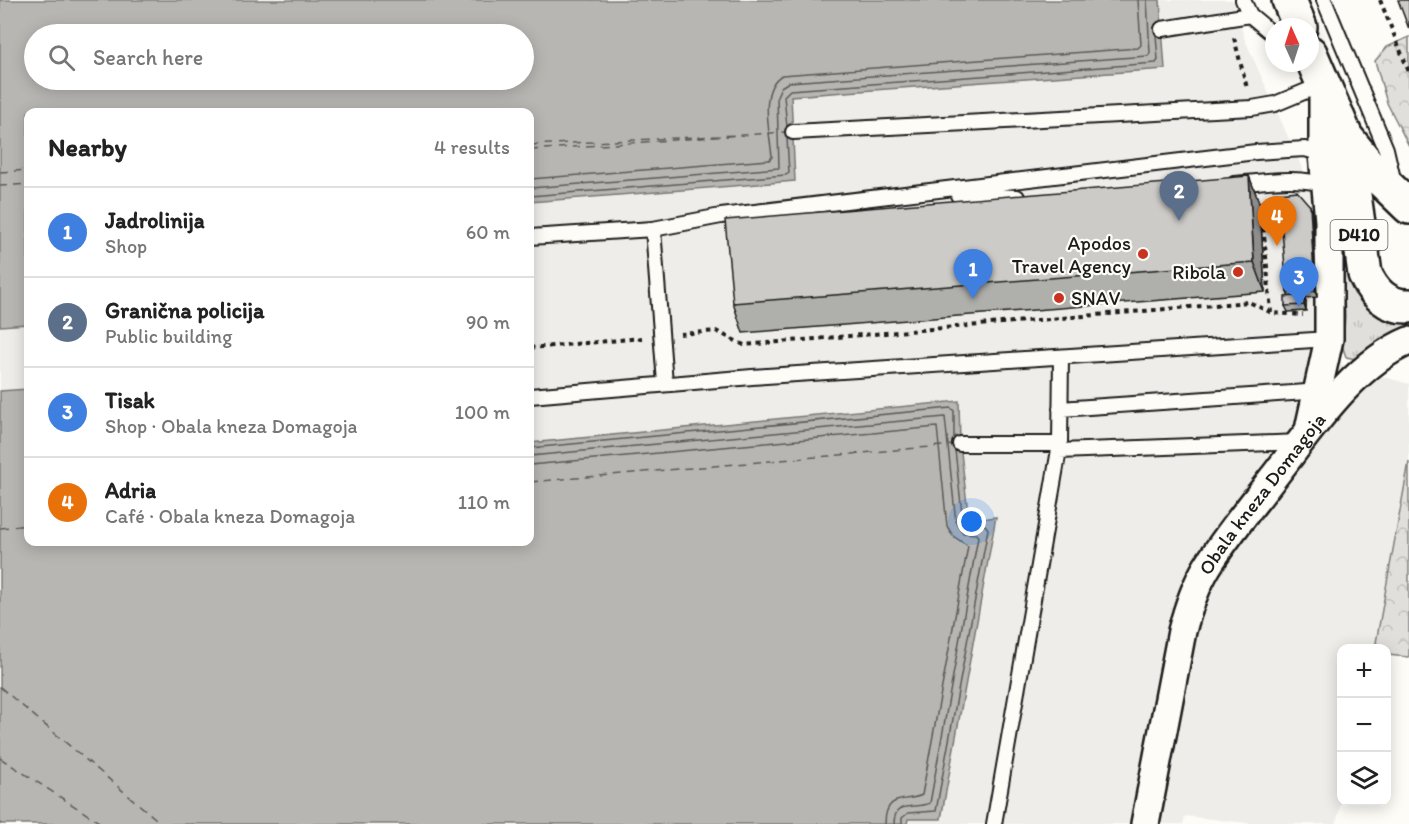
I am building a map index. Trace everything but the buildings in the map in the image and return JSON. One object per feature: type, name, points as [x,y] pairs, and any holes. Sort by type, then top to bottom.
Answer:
[{"type":"main road","points":[[1289,0],[1296,18]]},
{"type":"main road","name":"Obala kneza Domagoja","points":[[1316,72],[1365,274],[1370,286],[1383,299],[1392,304],[1409,306]]},
{"type":"main road","name":"Obala kneza Domagoja","points":[[1335,145],[1403,202]]},
{"type":"street","name":"Obala kneza Domagoja","points":[[1145,824],[1169,690],[1190,603],[1207,567],[1224,541],[1304,437],[1319,392],[1329,339],[1328,186],[1335,145]]},
{"type":"street","points":[[1304,437],[1355,379],[1377,359],[1409,341]]},
{"type":"lane","points":[[1243,0],[1250,15],[1265,28]]},
{"type":"lane","points":[[1324,0],[1386,149],[1403,202]]},
{"type":"lane","points":[[1162,29],[1250,15]]},
{"type":"lane","points":[[793,132],[1252,108],[1275,104],[1303,72]]},
{"type":"lane","points":[[534,237],[653,229],[721,216],[1273,150],[1335,145]]},
{"type":"lane","points":[[1224,185],[1296,180],[1313,181],[1328,186]]},
{"type":"lane","points":[[914,194],[1029,198]]},
{"type":"lane","points":[[653,229],[664,383]]},
{"type":"lane","points":[[534,396],[664,383],[1329,339]]},
{"type":"lane","points":[[994,824],[1059,448],[1061,357]]},
{"type":"lane","points":[[1060,409],[1319,392],[1355,379]]},
{"type":"lane","points":[[960,444],[1059,448],[1304,437]]},
{"type":"path","points":[[1380,0],[1409,72]]},
{"type":"path","points":[[1228,18],[1252,108]]},
{"type":"path","points":[[1271,197],[1260,198],[1271,312]]},
{"type":"path","points":[[534,348],[716,331],[744,345],[1249,302],[1271,312],[1296,316],[1312,314]]},
{"type":"shaded area","points":[[1160,0],[1233,0],[1245,40],[1314,195],[1317,326],[1340,364],[1409,384],[1409,462],[1376,644],[1337,644],[1337,806],[1340,806],[1336,824],[1256,824],[1185,816],[1183,824],[907,824],[907,819],[941,819],[996,518],[969,521],[960,444],[959,402],[534,443],[534,202],[795,181],[790,96],[1164,69]]},
{"type":"shaded area","points":[[24,324],[24,389],[0,391],[0,326]]},
{"type":"green space","points":[[1409,37],[1409,146],[1387,103],[1375,61],[1387,47]]},
{"type":"green space","points":[[1350,255],[1356,281],[1365,302],[1381,315],[1408,321],[1409,330],[1356,359],[1346,357],[1343,348],[1345,316],[1342,257]]},
{"type":"green space","points":[[1409,462],[1409,656],[1391,655],[1391,644],[1376,644]]},
{"type":"water","points":[[0,0],[1160,0],[1165,69],[791,96],[795,181],[534,202],[534,108],[24,108],[24,324],[0,326]]},
{"type":"water","points":[[24,389],[24,546],[534,546],[534,443],[959,401],[960,444],[969,521],[996,517],[941,819],[908,819],[907,824],[0,824],[0,391]]},
{"type":"ferry route","points":[[534,150],[786,132]]},
{"type":"ferry route","points":[[534,145],[738,135]]},
{"type":"ferry route","points":[[0,172],[24,170]]},
{"type":"ferry route","points":[[0,186],[24,184]]},
{"type":"ferry route","points":[[534,482],[953,445]]},
{"type":"ferry route","points":[[0,528],[24,525]]},
{"type":"ferry route","points":[[0,687],[162,824]]},
{"type":"ferry route","points":[[0,758],[102,824]]},
{"type":"place","name":"Granična policija","points":[[1179,221]]},
{"type":"place","name":"Adria","points":[[1277,246]]},
{"type":"place","name":"Apodos Travel Agency","points":[[1143,254]]},
{"type":"place","name":"Ribola","points":[[1238,272]]},
{"type":"place","name":"SNAV","points":[[1059,298]]},
{"type":"place","name":"Jadrolinija","points":[[973,299]]},
{"type":"place","name":"Tisak","points":[[1299,307]]}]
